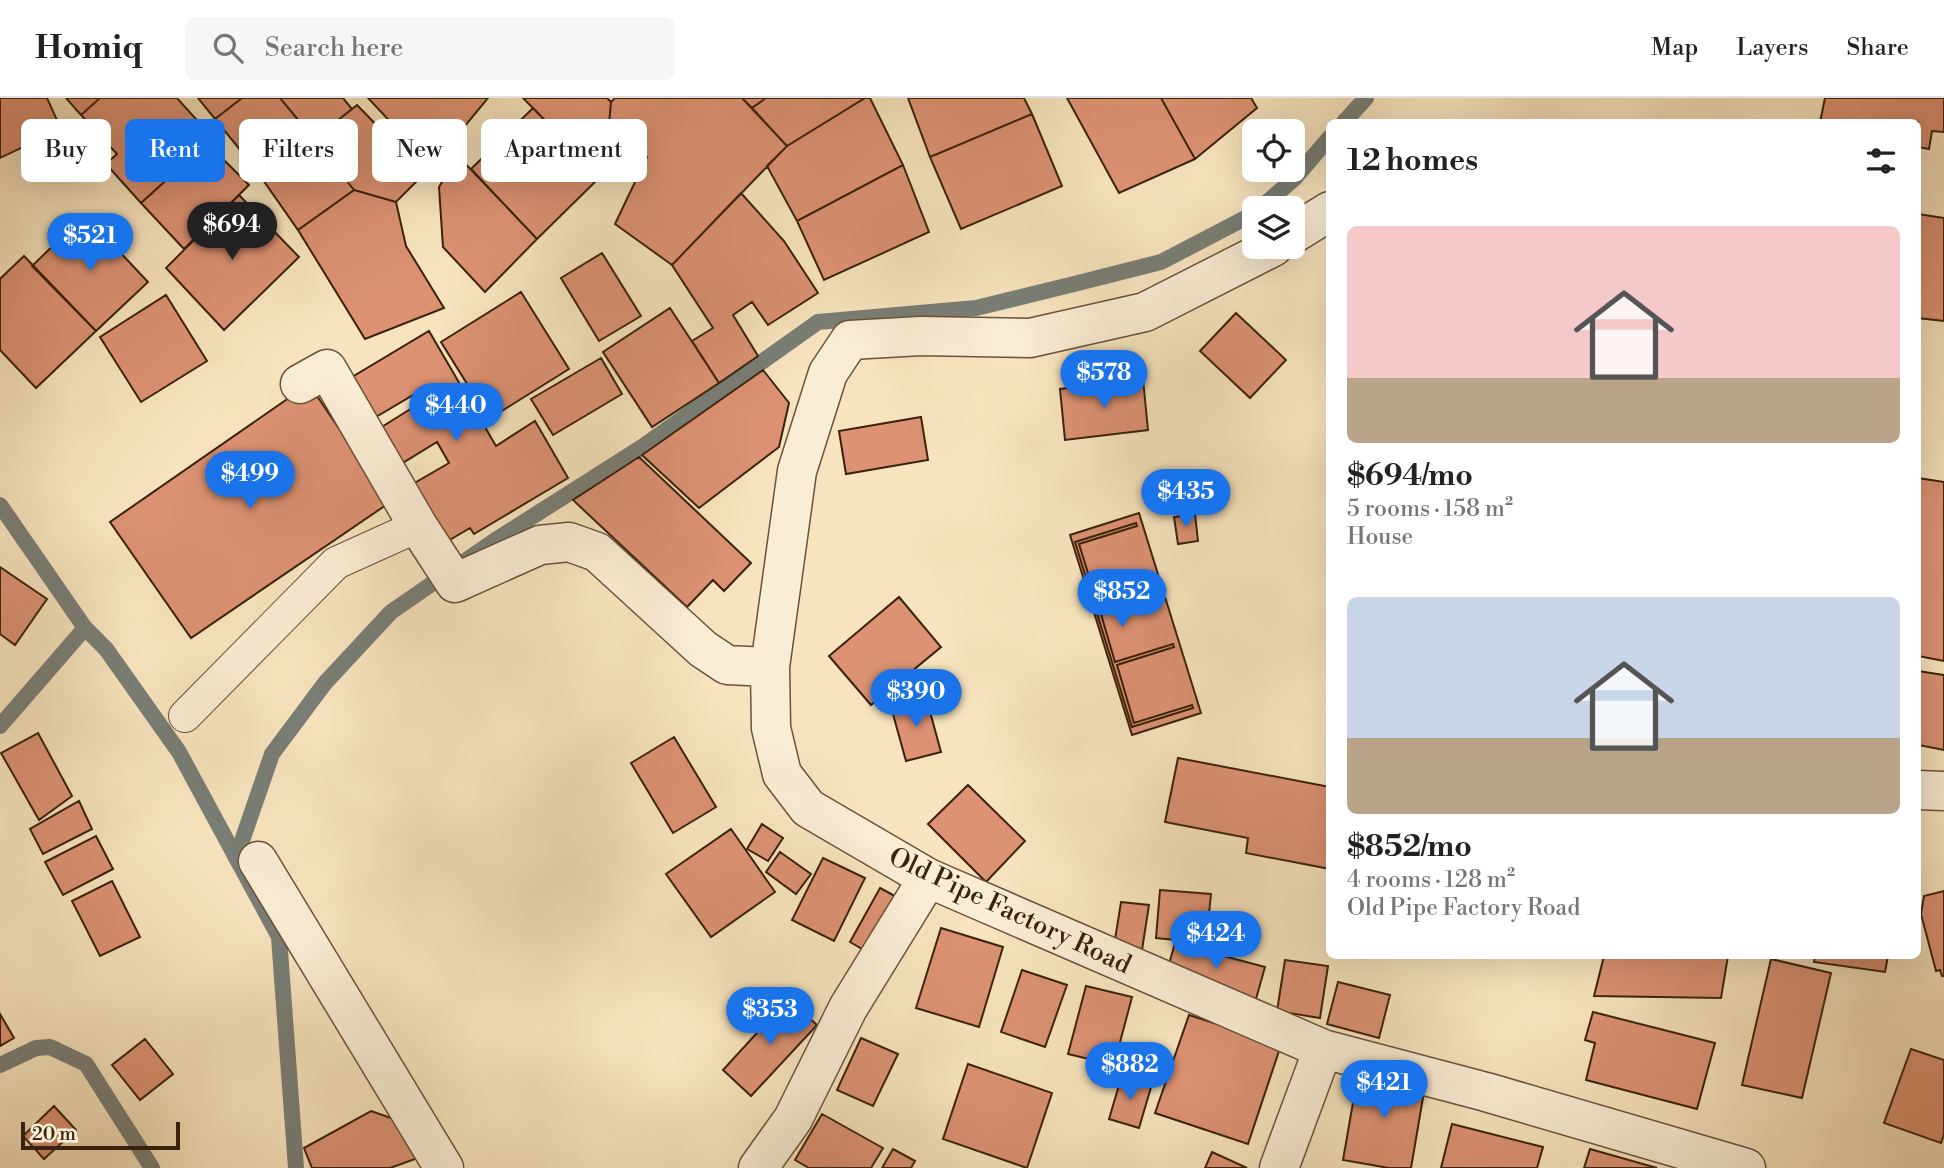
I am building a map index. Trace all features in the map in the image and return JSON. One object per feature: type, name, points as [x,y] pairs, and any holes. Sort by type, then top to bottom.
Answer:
[{"type":"street","points":[[1305,227],[1326,213]]},
{"type":"street","name":"Old Pipe Factory Road","points":[[1249,259],[1145,312],[1030,338],[921,337],[850,340],[828,373],[797,471],[770,667],[771,728],[782,774],[808,808],[928,878],[1323,1049],[1486,1092],[1746,1168]]},
{"type":"street","points":[[300,384],[327,369],[418,526],[449,573],[540,545],[569,542],[597,552],[703,649],[727,665],[770,667]]},
{"type":"street","points":[[1921,790],[1944,792]]},
{"type":"street","points":[[258,861],[444,1168]]},
{"type":"street","points":[[758,1168],[793,1119],[848,1008],[928,878]]},
{"type":"street","points":[[1279,1168],[1323,1049]]},
{"type":"lane","points":[[185,716],[336,562],[418,526]]},
{"type":"building","points":[[0,98],[47,98],[56,119],[21,119],[21,148],[0,158]]},
{"type":"building","points":[[66,98],[100,98],[81,115]]},
{"type":"building","points":[[100,98],[177,98],[196,119],[125,119],[125,182],[164,182],[141,203],[111,170],[111,159],[117,154],[111,148],[111,119],[85,119],[81,115]]},
{"type":"building","points":[[198,98],[242,98],[215,119]]},
{"type":"building","points":[[242,98],[280,98],[297,119],[239,119],[239,149],[225,131],[225,119],[215,119]]},
{"type":"building","points":[[280,98],[343,98],[352,109],[339,119],[297,119]]},
{"type":"building","points":[[368,98],[488,98],[467,124],[467,119],[388,119]]},
{"type":"building","points":[[523,98],[607,98],[611,102],[610,119],[543,119]]},
{"type":"building","points":[[615,98],[742,98],[787,146],[672,265],[615,224],[635,182],[647,182],[647,119],[610,119],[611,102]]},
{"type":"building","points":[[742,98],[766,98],[752,108]]},
{"type":"building","points":[[766,98],[865,98],[787,146],[752,108]]},
{"type":"building","points":[[865,98],[870,98],[903,165],[797,221],[767,166],[787,146]]},
{"type":"building","points":[[908,98],[1024,98],[1032,114],[930,157]]},
{"type":"building","points":[[1067,98],[1161,98],[1195,159],[1119,193]]},
{"type":"building","points":[[1161,98],[1251,98],[1257,108],[1195,159]]},
{"type":"building","points":[[1825,98],[1944,98],[1944,132],[1932,131],[1929,149],[1921,148],[1921,119],[1821,119]]},
{"type":"building","points":[[357,105],[372,120],[372,182],[416,182],[396,202],[354,190],[348,182],[358,182],[358,119],[339,119]]},
{"type":"building","points":[[533,108],[544,119],[522,119]]},
{"type":"building","points":[[1032,114],[1062,186],[961,229],[930,157]]},
{"type":"building","points":[[481,159],[481,180],[471,169]]},
{"type":"building","points":[[225,161],[239,175],[239,182],[249,185],[184,249],[141,203],[164,182],[225,182]]},
{"type":"building","points":[[467,165],[537,239],[485,292],[443,247],[439,187],[442,182],[467,182]]},
{"type":"building","points":[[903,165],[929,232],[824,280],[797,221]]},
{"type":"building","points":[[264,182],[348,182],[354,190],[298,230]]},
{"type":"building","points":[[483,182],[595,182],[537,239]]},
{"type":"building","points":[[354,190],[396,202],[406,246],[444,308],[365,339],[298,230]]},
{"type":"building","points":[[741,193],[784,241],[818,293],[768,325],[752,302],[733,315],[758,356],[719,383],[692,341],[713,328],[672,265]]},
{"type":"building","points":[[239,195],[299,257],[224,330],[166,268]]},
{"type":"building","points":[[1921,214],[1944,218],[1944,321],[1921,318]]},
{"type":"building","points":[[85,215],[148,282],[96,331],[32,266]]},
{"type":"building","points":[[602,253],[641,316],[599,341],[561,278]]},
{"type":"building","points":[[24,256],[96,331],[36,388],[0,350],[0,279]]},
{"type":"building","points":[[521,292],[569,369],[489,419],[441,342]]},
{"type":"building","points":[[166,295],[207,361],[141,402],[100,337]]},
{"type":"building","points":[[670,308],[719,383],[652,427],[603,352]]},
{"type":"building","points":[[1236,313],[1286,360],[1250,398],[1200,351]]},
{"type":"building","points":[[429,331],[496,446],[535,421],[568,478],[474,534],[470,528],[441,545],[413,484],[449,463],[437,442],[401,464],[380,428],[425,400],[420,391],[376,417],[352,377]]},
{"type":"building","points":[[601,358],[622,394],[553,435],[531,399]]},
{"type":"building","points":[[763,370],[789,403],[779,447],[699,508],[642,455]]},
{"type":"building","points":[[1143,379],[1148,430],[1065,440],[1060,389]]},
{"type":"building","points":[[309,384],[389,503],[191,638],[110,522]]},
{"type":"building","points":[[921,417],[928,460],[846,474],[839,431]]},
{"type":"building","points":[[639,457],[751,563],[724,591],[713,580],[687,607],[573,500]]},
{"type":"building","points":[[1921,478],[1944,482],[1944,661],[1921,657]]},
{"type":"building","points":[[1139,513],[1201,713],[1132,735],[1070,535]]},
{"type":"building","points":[[1195,514],[1198,541],[1178,544],[1174,517]]},
{"type":"building","points":[[1136,523],[1137,526],[1079,544],[1097,602],[1155,583],[1153,588],[1098,604],[1115,662],[1173,644],[1174,647],[1117,665],[1134,723],[1192,705],[1193,708],[1132,727],[1075,542]]},
{"type":"building","points":[[1136,523],[1137,526],[1079,544],[1097,602],[1155,583],[1153,588],[1098,604],[1115,662],[1173,644],[1174,647],[1117,665],[1134,723],[1192,705],[1193,708],[1132,727],[1075,542]]},
{"type":"building","points":[[0,567],[47,599],[15,645],[0,634]]},
{"type":"building","points":[[899,597],[941,647],[871,705],[829,656]]},
{"type":"building","points":[[1921,671],[1944,675],[1944,750],[1921,746]]},
{"type":"building","points":[[926,697],[941,752],[906,761],[891,707]]},
{"type":"building","points":[[38,733],[72,796],[39,820],[1,753]]},
{"type":"building","points":[[674,737],[716,807],[673,833],[631,763]]},
{"type":"building","points":[[1178,758],[1326,786],[1326,868],[1246,853],[1248,838],[1165,822]]},
{"type":"building","points":[[968,785],[1025,841],[986,882],[928,824]]},
{"type":"building","points":[[79,801],[92,829],[43,854],[30,829]]},
{"type":"building","points":[[762,824],[783,838],[768,861],[747,849]]},
{"type":"building","points":[[731,829],[775,892],[711,937],[666,874]]},
{"type":"building","points":[[96,836],[113,869],[63,895],[45,862]]},
{"type":"building","points":[[780,852],[811,874],[796,894],[766,872]]},
{"type":"building","points":[[823,858],[865,878],[834,941],[792,920]]},
{"type":"building","points":[[112,881],[140,937],[100,956],[72,901]]},
{"type":"building","points":[[880,888],[906,902],[876,957],[850,942]]},
{"type":"building","points":[[1160,890],[1211,894],[1206,943],[1156,938]]},
{"type":"building","points":[[1944,891],[1942,976],[1940,970],[1936,971],[1921,914],[1924,896]]},
{"type":"building","points":[[1121,902],[1149,905],[1142,950],[1114,946]]},
{"type":"building","points":[[941,928],[1003,947],[979,1027],[916,1008]]},
{"type":"building","points":[[1175,943],[1265,967],[1256,999],[1166,975]]},
{"type":"building","points":[[1603,959],[1728,959],[1721,998],[1594,996]]},
{"type":"building","points":[[1771,959],[1831,973],[1802,1098],[1742,1085]]},
{"type":"building","points":[[1814,959],[1887,959],[1885,972],[1814,962]]},
{"type":"building","points":[[1285,960],[1328,966],[1320,1018],[1277,1011]]},
{"type":"building","points":[[1022,970],[1067,985],[1045,1047],[1001,1032]]},
{"type":"building","points":[[1338,982],[1390,995],[1379,1038],[1327,1024]]},
{"type":"building","points":[[1086,986],[1132,997],[1114,1065],[1068,1054]]},
{"type":"building","points":[[788,999],[817,1025],[751,1096],[723,1070]]},
{"type":"building","points":[[1593,1012],[1715,1043],[1697,1109],[1586,1080],[1595,1043],[1585,1040]]},
{"type":"building","points":[[0,1014],[14,1038],[0,1046]]},
{"type":"building","points":[[1189,1015],[1281,1045],[1248,1144],[1155,1113]]},
{"type":"building","points":[[861,1038],[898,1054],[873,1106],[837,1090]]},
{"type":"building","points":[[145,1039],[173,1074],[140,1100],[112,1065]]},
{"type":"building","points":[[1911,1049],[1944,1060],[1944,1134],[1941,1143],[1884,1123]]},
{"type":"building","points":[[968,1064],[1052,1093],[1027,1168],[943,1139]]},
{"type":"building","points":[[1359,1068],[1426,1080],[1411,1168],[1389,1168],[1343,1160]]},
{"type":"building","points":[[1122,1075],[1152,1084],[1139,1128],[1109,1119]]},
{"type":"building","points":[[54,1106],[76,1130],[44,1159],[23,1136]]},
{"type":"building","points":[[371,1111],[408,1124],[418,1158],[390,1168],[312,1168],[304,1148]]},
{"type":"building","points":[[822,1114],[883,1148],[871,1168],[809,1168],[795,1160]]},
{"type":"building","points":[[1452,1124],[1543,1147],[1537,1168],[1441,1168]]},
{"type":"building","points":[[893,1149],[915,1161],[911,1168],[882,1168]]},
{"type":"building","points":[[1590,1149],[1657,1168],[1584,1168]]},
{"type":"building","points":[[1212,1152],[1247,1168],[1205,1168]]},
{"type":"waterway","points":[[1347,119],[1366,98]]},
{"type":"waterway","points":[[1274,196],[1294,179],[1326,142]]},
{"type":"waterway","points":[[236,858],[272,754],[325,683],[391,612],[494,541],[642,447],[818,322],[976,308],[1161,262],[1242,220]]},
{"type":"waterway","points":[[0,505],[85,628],[106,649],[179,752],[279,937],[296,1168]]},
{"type":"waterway","points":[[0,726],[85,628]]},
{"type":"waterway","points":[[0,1065],[36,1048],[50,1047],[86,1064],[152,1168]]}]
